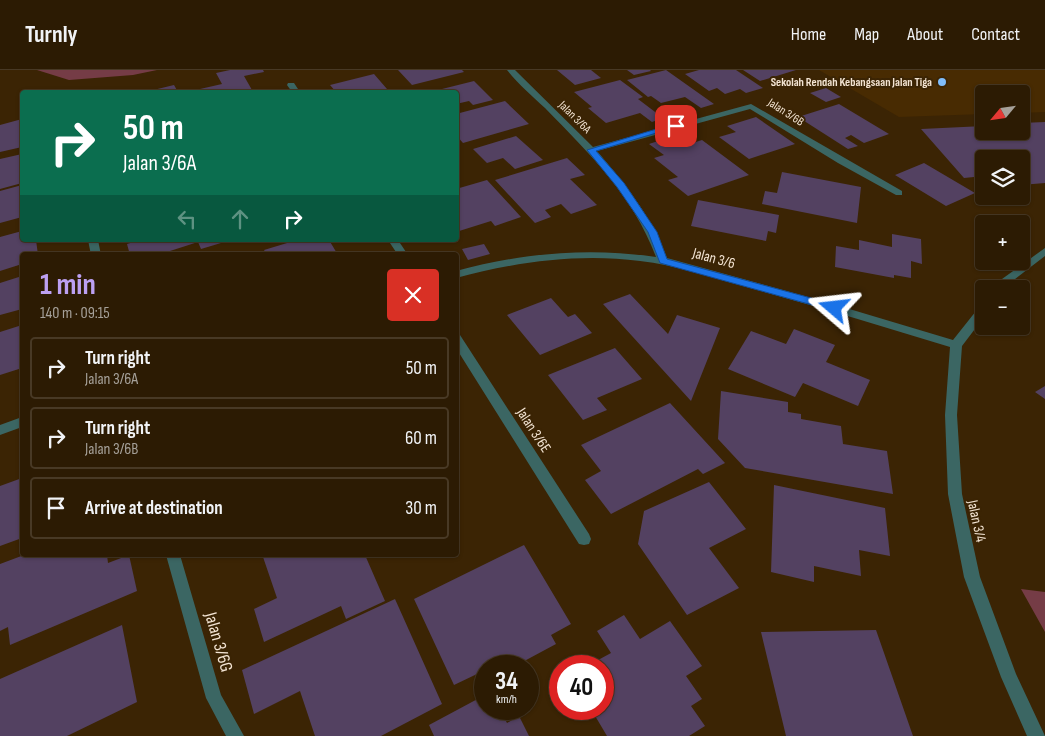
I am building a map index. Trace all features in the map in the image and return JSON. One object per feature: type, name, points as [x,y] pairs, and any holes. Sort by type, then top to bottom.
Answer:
[{"type":"street","name":"Jalan 3/6A","points":[[511,70],[591,150],[621,185],[652,232],[663,261]]},
{"type":"street","name":"Jalan 3/6B","points":[[591,150],[751,106],[841,161],[899,192]]},
{"type":"street","points":[[1007,280],[1045,251]]},
{"type":"street","name":"Jalan 3/6","points":[[459,273],[520,261],[564,256],[612,256],[663,261],[799,297],[956,345]]},
{"type":"street","points":[[956,345],[975,321]]},
{"type":"street","name":"Jalan 3/6E","points":[[459,343],[584,539]]},
{"type":"street","name":"Jalan 3/4","points":[[956,345],[951,415],[955,494],[972,577],[1009,677],[1036,736]]},
{"type":"street","points":[[0,430],[20,423]]},
{"type":"street","name":"Jalan 3/6G","points":[[174,557],[214,698],[235,736]]},
{"type":"shaded area","points":[[37,70],[157,70],[133,75],[69,80]]},
{"type":"shaded area","name":"Sekolah Rendah Kebangsaan Jalan Tiga","points":[[819,70],[1045,70],[1045,112],[1030,113],[1030,85],[975,85],[975,114],[899,117]]},
{"type":"shaded area","points":[[1021,589],[1045,592],[1045,632]]},
{"type":"building","points":[[230,70],[263,70],[264,72],[244,76],[252,90],[200,90],[222,84],[216,73]]},
{"type":"building","points":[[398,70],[462,70],[464,72],[412,85]]},
{"type":"building","points":[[557,70],[591,70],[601,78],[575,85]]},
{"type":"building","points":[[627,70],[650,70],[651,71],[634,75]]},
{"type":"building","points":[[666,70],[714,104],[701,108],[685,97],[661,103],[651,96],[648,97],[627,80]]},
{"type":"building","points":[[699,70],[736,70],[763,88],[746,93],[740,89],[725,94],[717,88],[709,91],[685,74]]},
{"type":"building","points":[[743,70],[796,70],[760,81]]},
{"type":"building","points":[[374,74],[387,89],[334,90],[330,85]]},
{"type":"building","points":[[620,80],[643,97],[638,99],[663,118],[652,122],[640,113],[606,123],[588,108],[592,107],[574,92]]},
{"type":"building","points":[[474,81],[493,100],[473,105],[469,101],[459,103],[459,90],[438,90]]},
{"type":"building","points":[[174,85],[177,90],[153,90]]},
{"type":"building","points":[[826,88],[841,97],[826,102],[810,93]]},
{"type":"building","points":[[505,101],[529,124],[463,143],[459,138],[459,113]]},
{"type":"building","points":[[839,104],[889,134],[864,143],[851,135],[845,138],[858,146],[848,149],[798,117]]},
{"type":"building","points":[[756,117],[795,144],[749,159],[719,137],[736,132],[727,126]]},
{"type":"building","points":[[20,120],[20,147],[0,152],[0,125]]},
{"type":"building","points":[[1045,122],[1045,183],[1030,184],[1030,150],[975,150],[975,177],[964,178],[921,129],[975,126],[975,140],[1030,140],[1030,123]]},
{"type":"building","points":[[516,136],[543,160],[515,169],[503,158],[487,163],[473,149]]},
{"type":"building","points":[[667,138],[680,147],[702,140],[749,175],[688,196],[668,180],[678,177],[654,158],[664,155],[649,144]]},
{"type":"building","points":[[20,154],[20,184],[0,189],[0,159]]},
{"type":"building","points":[[567,158],[585,175],[570,179],[597,205],[571,214],[561,204],[545,210],[551,217],[535,223],[495,180]]},
{"type":"building","points":[[924,163],[975,193],[946,206],[895,175]]},
{"type":"building","points":[[782,172],[861,187],[857,223],[762,204],[765,191],[777,193]]},
{"type":"building","points":[[487,180],[521,217],[495,226],[491,221],[459,231],[459,188]]},
{"type":"building","points":[[20,186],[20,218],[0,223],[0,191]]},
{"type":"building","points":[[698,200],[779,215],[776,233],[768,231],[766,241],[691,226]]},
{"type":"building","points":[[20,232],[20,242],[36,242],[38,252],[20,252],[20,265],[0,271],[0,237]]},
{"type":"building","points":[[892,234],[921,239],[922,264],[911,261],[911,278],[894,275],[894,278],[835,267],[836,246],[859,250],[859,240],[892,247]]},
{"type":"building","points":[[134,242],[198,242],[170,252],[129,252],[127,244]]},
{"type":"building","points":[[198,242],[224,242],[201,249]]},
{"type":"building","points":[[290,242],[330,242],[336,252],[265,252],[264,250]]},
{"type":"building","points":[[484,244],[490,254],[468,260],[462,249]]},
{"type":"building","points":[[20,277],[20,310],[0,315],[0,283]]},
{"type":"building","points":[[630,294],[668,334],[677,315],[720,328],[691,401],[603,304]]},
{"type":"building","points":[[551,298],[568,317],[575,314],[592,333],[540,355],[507,315]]},
{"type":"building","points":[[20,326],[20,369],[0,375],[0,332]]},
{"type":"building","points":[[794,329],[835,345],[826,362],[870,380],[858,406],[803,383],[795,397],[728,369],[751,331],[786,344]]},
{"type":"building","points":[[615,348],[642,379],[597,398],[607,410],[583,420],[548,375]]},
{"type":"building","points":[[1045,386],[1045,399],[1035,392]]},
{"type":"building","points":[[721,391],[788,402],[788,412],[801,414],[801,419],[841,426],[843,444],[887,451],[893,494],[745,468],[718,439]]},
{"type":"building","points":[[670,403],[725,463],[703,474],[698,469],[611,514],[585,480],[601,471],[581,445]]},
{"type":"building","points":[[20,479],[20,539],[0,546],[0,486]]},
{"type":"building","points":[[709,482],[746,529],[709,548],[739,588],[687,615],[638,544],[644,511]]},
{"type":"building","points":[[774,485],[885,508],[890,556],[859,550],[861,576],[814,566],[814,582],[771,572]]},
{"type":"building","points":[[524,545],[571,624],[551,635],[556,644],[536,655],[474,655],[474,675],[454,685],[414,599]]},
{"type":"building","points":[[20,556],[107,557],[108,563],[124,557],[129,557],[137,591],[10,645],[8,627],[0,631],[0,564]]},
{"type":"building","points":[[263,557],[366,557],[385,601],[346,619],[341,606],[264,642],[254,609],[277,598]]},
{"type":"building","points":[[395,599],[442,704],[381,736],[315,736],[300,691],[254,714],[242,670]]},
{"type":"building","points":[[624,615],[640,639],[670,621],[702,666],[686,676],[702,699],[691,706],[705,726],[689,736],[607,736],[598,720],[614,720],[614,655],[607,655],[611,653],[597,631]]},
{"type":"building","points":[[122,625],[137,702],[67,736],[0,736],[0,679]]},
{"type":"building","points":[[876,630],[913,736],[786,736],[761,632]]},
{"type":"building","points":[[474,701],[474,720],[506,720],[507,723],[512,720],[521,720],[529,736],[434,736],[429,725]]},
{"type":"place","name":"Sekolah Rendah Kebangsaan Jalan Tiga","points":[[942,82]]},
{"type":"route","points":[[676,126],[591,150],[621,185],[652,232],[663,261],[834,308]]}]
